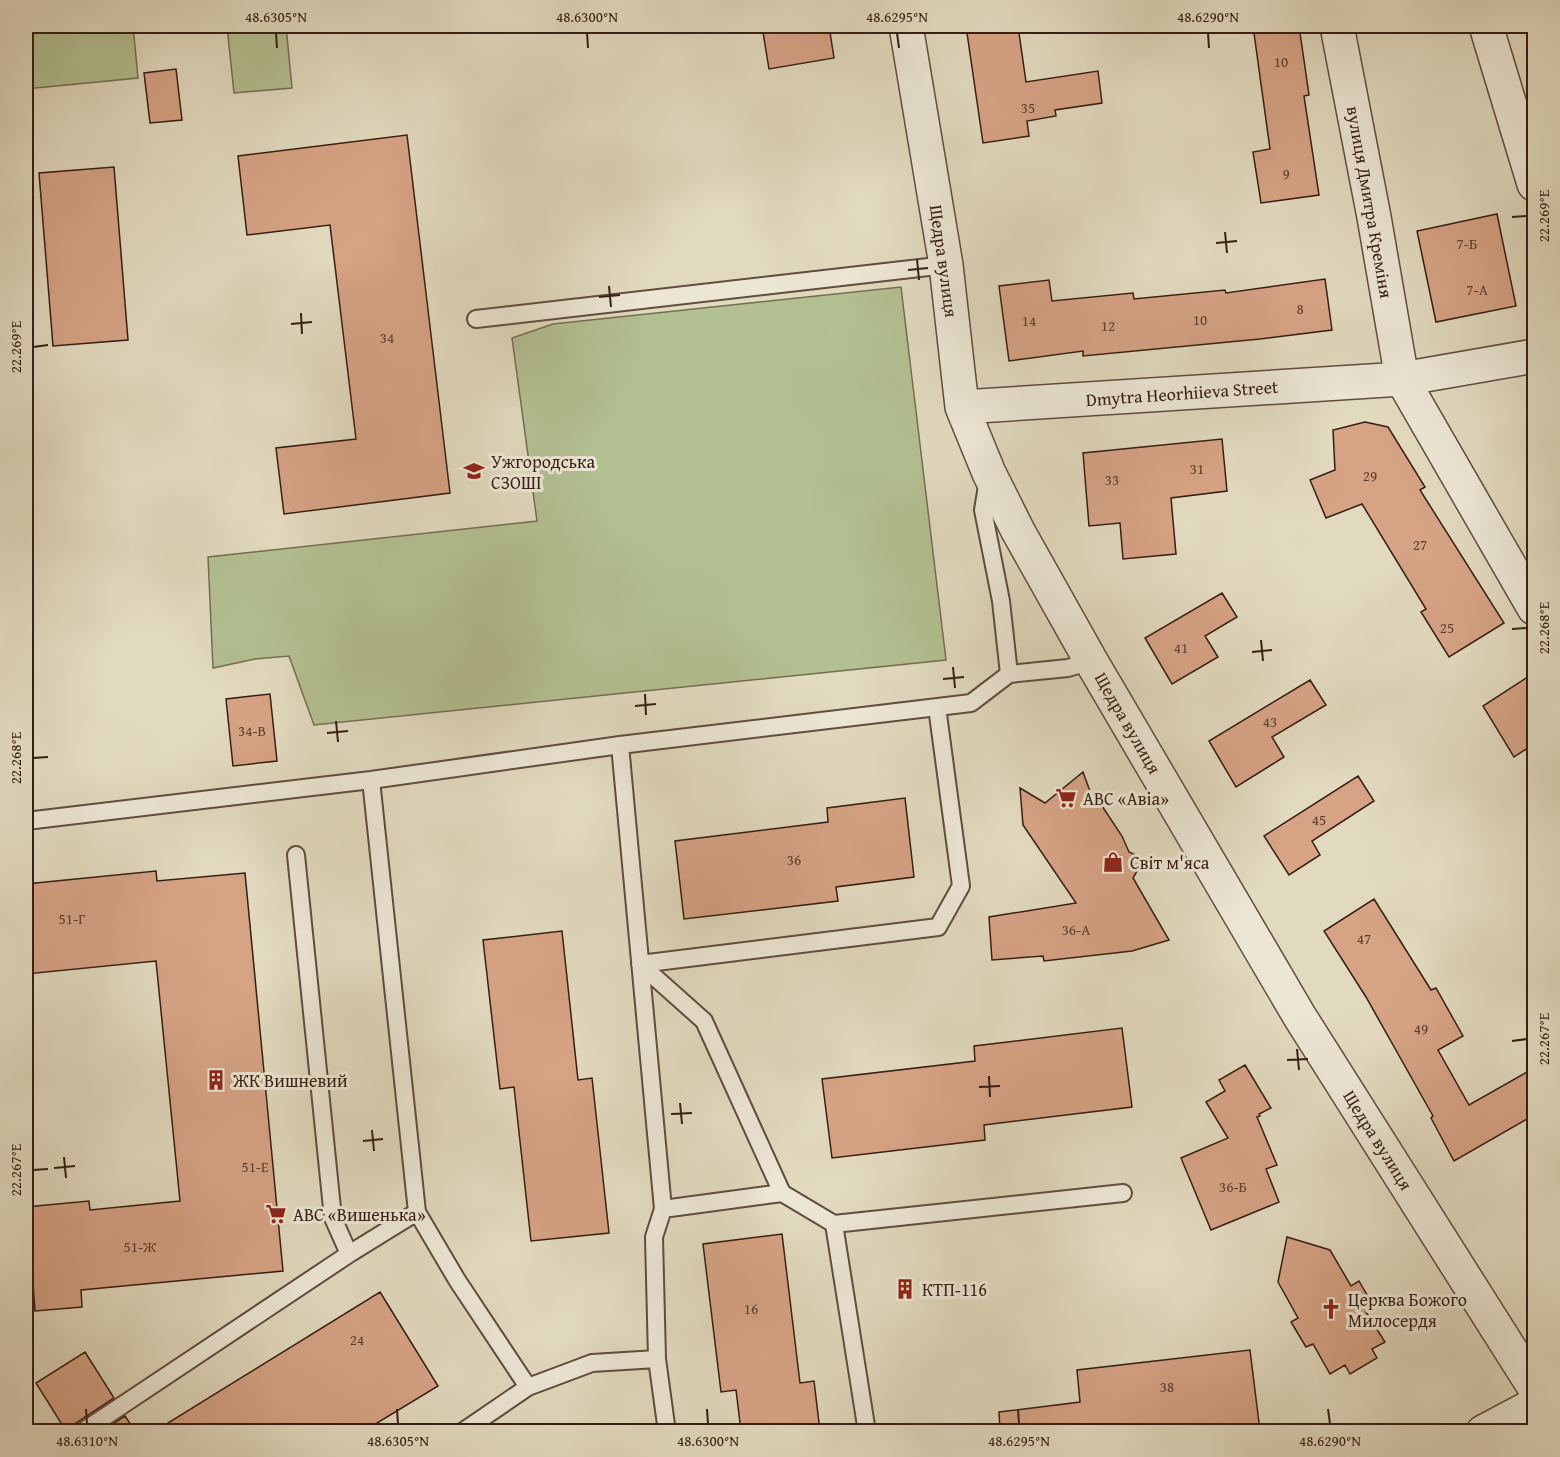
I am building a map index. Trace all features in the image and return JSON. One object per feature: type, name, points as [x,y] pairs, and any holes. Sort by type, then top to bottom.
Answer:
[{"type":"street","name":"Щедра вулиця","points":[[906,26],[946,265],[962,406],[989,473],[1018,531],[1091,661],[1300,1017],[1534,1387]]},
{"type":"street","name":"вулиця Дмитра Креміня","points":[[1337,26],[1402,379]]},
{"type":"street","points":[[1486,26],[1534,184]]},
{"type":"street","name":"Dmytra Heorhiieva Street","points":[[962,406],[1402,379],[1534,356]]},
{"type":"street","points":[[1402,379],[1534,608]]},
{"type":"street","points":[[1483,1431],[1534,1405]]},
{"type":"lane","points":[[476,319],[946,265]]},
{"type":"lane","points":[[989,473],[983,510],[1001,601],[1009,674]]},
{"type":"lane","points":[[26,821],[371,780],[620,745],[971,703],[1009,674],[1068,668],[1091,661]]},
{"type":"lane","points":[[640,964],[938,927],[961,886],[937,707]]},
{"type":"lane","points":[[620,745],[663,1209],[654,1237],[657,1359],[667,1431]]},
{"type":"lane","points":[[371,780],[417,1212],[457,1280],[528,1387]]},
{"type":"lane","points":[[296,855],[333,1218],[349,1254]]},
{"type":"lane","points":[[640,964],[704,1021],[782,1193],[834,1224],[1123,1193]]},
{"type":"lane","points":[[663,1209],[782,1193]]},
{"type":"lane","points":[[82,1431],[349,1254],[417,1212]]},
{"type":"lane","points":[[834,1224],[867,1431]]},
{"type":"lane","points":[[462,1431],[528,1387],[592,1363],[657,1359]]},
{"type":"green space","points":[[26,26],[133,26],[138,78],[26,89]]},
{"type":"green space","points":[[227,26],[286,26],[292,88],[234,93]]},
{"type":"green space","points":[[901,287],[946,660],[314,725],[289,656],[255,659],[213,668],[208,557],[537,521],[512,338],[553,324]]},
{"type":"building","points":[[762,26],[829,26],[834,58],[769,69]]},
{"type":"building","points":[[966,26],[1018,26],[1026,82],[1098,71],[1102,103],[1055,110],[1056,116],[1027,121],[1029,136],[983,143]]},
{"type":"building","points":[[1253,26],[1299,26],[1309,95],[1304,96],[1319,195],[1261,203],[1253,152],[1270,149]]},
{"type":"building","points":[[176,69],[182,120],[150,123],[144,73]]},
{"type":"building","points":[[407,135],[450,493],[284,514],[276,448],[356,439],[330,225],[247,235],[238,156]]},
{"type":"building","points":[[114,167],[128,340],[53,346],[39,173]]},
{"type":"building","points":[[1497,214],[1516,306],[1436,322],[1417,231]]},
{"type":"building","points":[[1325,279],[1332,330],[1083,356],[1083,351],[1009,361],[999,286],[1049,280],[1052,301],[1133,293],[1134,299],[1225,290],[1226,293]]},
{"type":"building","points":[[1365,422],[1388,427],[1425,487],[1420,490],[1504,623],[1449,657],[1421,612],[1426,609],[1362,504],[1326,518],[1310,480],[1335,470],[1333,430]]},
{"type":"building","points":[[1222,439],[1227,491],[1171,498],[1176,554],[1123,559],[1120,523],[1089,526],[1083,453]]},
{"type":"building","points":[[1222,593],[1237,617],[1205,636],[1218,657],[1172,684],[1145,638]]},
{"type":"building","points":[[1534,673],[1534,744],[1514,757],[1483,706]]},
{"type":"building","points":[[1310,680],[1326,705],[1272,737],[1284,757],[1236,787],[1209,741]]},
{"type":"building","points":[[270,694],[277,761],[233,766],[226,699]]},
{"type":"building","points":[[1083,772],[1091,794],[1122,836],[1129,852],[1144,859],[1133,878],[1169,940],[1132,951],[1044,961],[1043,956],[992,960],[989,917],[1076,903],[1023,825],[1020,788],[1045,803]]},
{"type":"building","points":[[1358,776],[1374,801],[1312,841],[1320,855],[1289,875],[1264,836]]},
{"type":"building","points":[[905,798],[914,877],[836,887],[838,901],[684,919],[675,841],[828,822],[827,808]]},
{"type":"building","name":"ЖК Вишневий","points":[[156,871],[157,881],[245,873],[283,1271],[81,1290],[82,1307],[35,1311],[26,1243],[26,1207],[89,1201],[90,1210],[180,1201],[156,961],[26,974],[26,884]]},
{"type":"building","points":[[1374,899],[1431,990],[1436,988],[1463,1036],[1438,1050],[1469,1105],[1534,1068],[1534,1115],[1454,1161],[1431,1118],[1433,1116],[1366,997],[1324,931]]},
{"type":"building","points":[[562,931],[578,1080],[592,1078],[609,1233],[531,1241],[514,1087],[500,1089],[483,940]]},
{"type":"building","points":[[1122,1028],[1132,1107],[984,1125],[985,1140],[832,1158],[822,1079],[975,1061],[974,1046]]},
{"type":"building","points":[[1245,1065],[1271,1108],[1257,1117],[1277,1165],[1266,1169],[1279,1202],[1211,1230],[1181,1158],[1228,1138],[1206,1102],[1225,1091],[1219,1080]]},
{"type":"building","points":[[782,1234],[800,1383],[814,1381],[820,1431],[741,1431],[736,1390],[721,1392],[703,1244]]},
{"type":"building","name":"Церква Божого Милосердя","points":[[1287,1237],[1330,1250],[1351,1286],[1359,1281],[1374,1307],[1366,1312],[1385,1342],[1372,1349],[1377,1358],[1350,1374],[1345,1365],[1330,1374],[1313,1344],[1306,1347],[1291,1322],[1298,1318],[1278,1282]]},
{"type":"building","points":[[380,1292],[438,1386],[364,1431],[155,1431]]},
{"type":"building","points":[[1250,1350],[1260,1431],[1000,1431],[999,1412],[1080,1402],[1077,1370]]},
{"type":"building","points":[[85,1352],[114,1398],[76,1423],[72,1431],[66,1431],[36,1383]]},
{"type":"building","points":[[125,1416],[135,1431],[102,1431]]},
{"type":"place","name":"Ужгородська СЗОШІ","points":[[474,471]]},
{"type":"place","name":"ABC «Авіа»","points":[[1066,798]]},
{"type":"place","name":"Світ м'яса","points":[[1113,862]]},
{"type":"place","name":"ЖК Вишневий","points":[[216,1080]]},
{"type":"place","name":"ABC «Вишенька»","points":[[276,1214]]},
{"type":"place","name":"КТП-116","points":[[905,1289]]},
{"type":"place","name":"Церква Божого Милосердя","points":[[1331,1309]]}]
